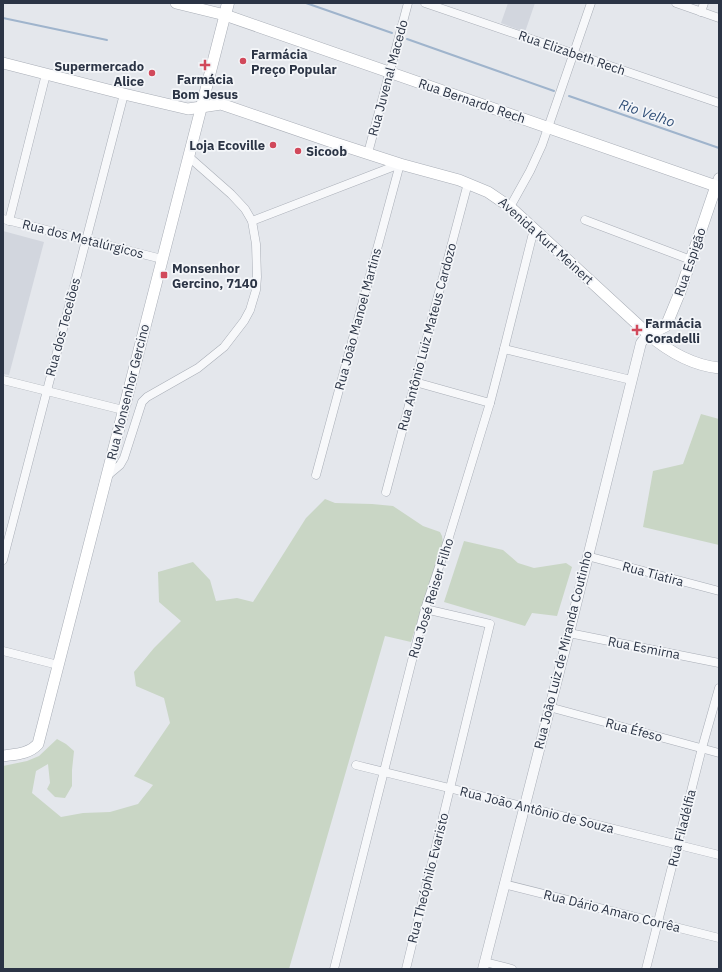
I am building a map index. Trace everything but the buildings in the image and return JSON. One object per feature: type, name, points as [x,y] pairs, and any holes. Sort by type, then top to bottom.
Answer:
[{"type":"main road","name":"Rua Bernardo Rech","points":[[176,3],[226,9],[390,72],[549,128],[718,184]]},
{"type":"main road","name":"Rua Monsenhor Gercino","points":[[3,756],[27,752],[38,744],[226,9]]},
{"type":"main road","name":"Avenida Kurt Meinert","points":[[3,63],[188,109],[221,104],[400,164],[436,172],[468,183],[498,198],[510,206],[648,334],[664,347],[676,354]]},
{"type":"main road","name":"Rua Espigão","points":[[666,326],[677,301],[718,184]]},
{"type":"main road","points":[[648,334],[666,326],[667,342],[676,354],[696,363],[719,368]]},
{"type":"street","name":"Rua Juvenal Macedo","points":[[368,153],[408,3]]},
{"type":"street","name":"Rua Elizabeth Rech","points":[[425,3],[719,103]]},
{"type":"street","points":[[510,206],[536,159],[549,128],[591,3]]},
{"type":"street","points":[[676,3],[719,18]]},
{"type":"street","points":[[701,12],[704,3]]},
{"type":"street","points":[[6,220],[46,74]]},
{"type":"street","name":"Rua dos Tecelões","points":[[3,560],[124,94]]},
{"type":"street","points":[[106,476],[120,465],[124,458],[142,402],[147,397],[198,368],[224,347],[244,321],[254,299],[257,277],[256,244],[252,221],[246,209],[189,157]]},
{"type":"street","points":[[252,221],[400,164]]},
{"type":"street","name":"Rua João Manoel Martins","points":[[316,475],[400,164]]},
{"type":"street","name":"Rua Antônio Luiz Mateus Cardozo","points":[[386,492],[468,183]]},
{"type":"street","name":"Rua dos Metalúrgicos","points":[[6,220],[162,259]]},
{"type":"street","points":[[585,220],[691,260]]},
{"type":"street","name":"Rua José Reiser Filho","points":[[334,969],[425,609],[457,512],[490,403],[534,229]]},
{"type":"street","name":"Rua João Luiz de Miranda Coutinho","points":[[484,966],[569,633],[640,343],[648,334]]},
{"type":"street","points":[[504,349],[631,380]]},
{"type":"street","points":[[3,380],[123,410]]},
{"type":"street","points":[[415,382],[490,403]]},
{"type":"street","name":"Rua Tiatira","points":[[587,556],[719,592]]},
{"type":"street","name":"Rua Theóphilo Evaristo","points":[[406,969],[490,624],[425,609]]},
{"type":"street","name":"Rua Esmirna","points":[[569,633],[719,663]]},
{"type":"street","points":[[3,651],[58,665]]},
{"type":"street","name":"Rua Filadélfia","points":[[646,969],[702,748],[719,688]]},
{"type":"street","name":"Rua Éfeso","points":[[549,707],[719,753]]},
{"type":"street","name":"Rua João Antônio de Souza","points":[[356,765],[719,855]]},
{"type":"street","name":"Rua Dário Amaro Corrêa","points":[[504,884],[719,938]]},
{"type":"street","points":[[484,966],[512,969]]},
{"type":"shaded area","points":[[508,3],[535,3],[525,32],[501,23]]},
{"type":"shaded area","points":[[3,231],[44,242],[9,375],[3,374]]},
{"type":"green space","points":[[701,414],[719,419],[719,545],[643,527],[653,471],[683,464]]},
{"type":"green space","points":[[325,499],[335,503],[393,506],[423,526],[440,532],[443,543],[411,642],[385,636],[289,969],[3,969],[3,766],[27,761],[39,756],[57,739],[74,751],[72,786],[65,798],[55,797],[47,789],[50,783],[48,764],[36,771],[32,793],[61,817],[83,813],[110,812],[138,804],[153,785],[134,776],[170,723],[164,698],[136,686],[134,672],[154,648],[181,621],[159,602],[158,572],[193,562],[210,580],[216,601],[237,598],[253,602],[306,518]]},
{"type":"green space","points":[[464,541],[503,550],[518,563],[534,568],[566,563],[572,567],[557,616],[532,613],[525,626],[444,602]]},
{"type":"waterway","name":"Rio Velho","points":[[306,3],[392,33]]},
{"type":"waterway","name":"Rio Velho","points":[[3,18],[107,40]]},
{"type":"waterway","name":"Rio Velho","points":[[407,39],[554,91]]},
{"type":"waterway","name":"Rio Velho","points":[[569,96],[719,148]]},
{"type":"place","name":"Farmácia Preço Popular","points":[[243,61]]},
{"type":"place","name":"Farmácia Bom Jesus","points":[[205,65]]},
{"type":"place","name":"Supermercado Alice","points":[[152,73]]},
{"type":"place","name":"Loja Ecoville","points":[[273,145]]},
{"type":"place","name":"Sicoob","points":[[298,151]]},
{"type":"place","name":"Monsenhor Gercino, 7140","points":[[164,275]]},
{"type":"place","name":"Farmácia Coradelli","points":[[637,330]]}]
